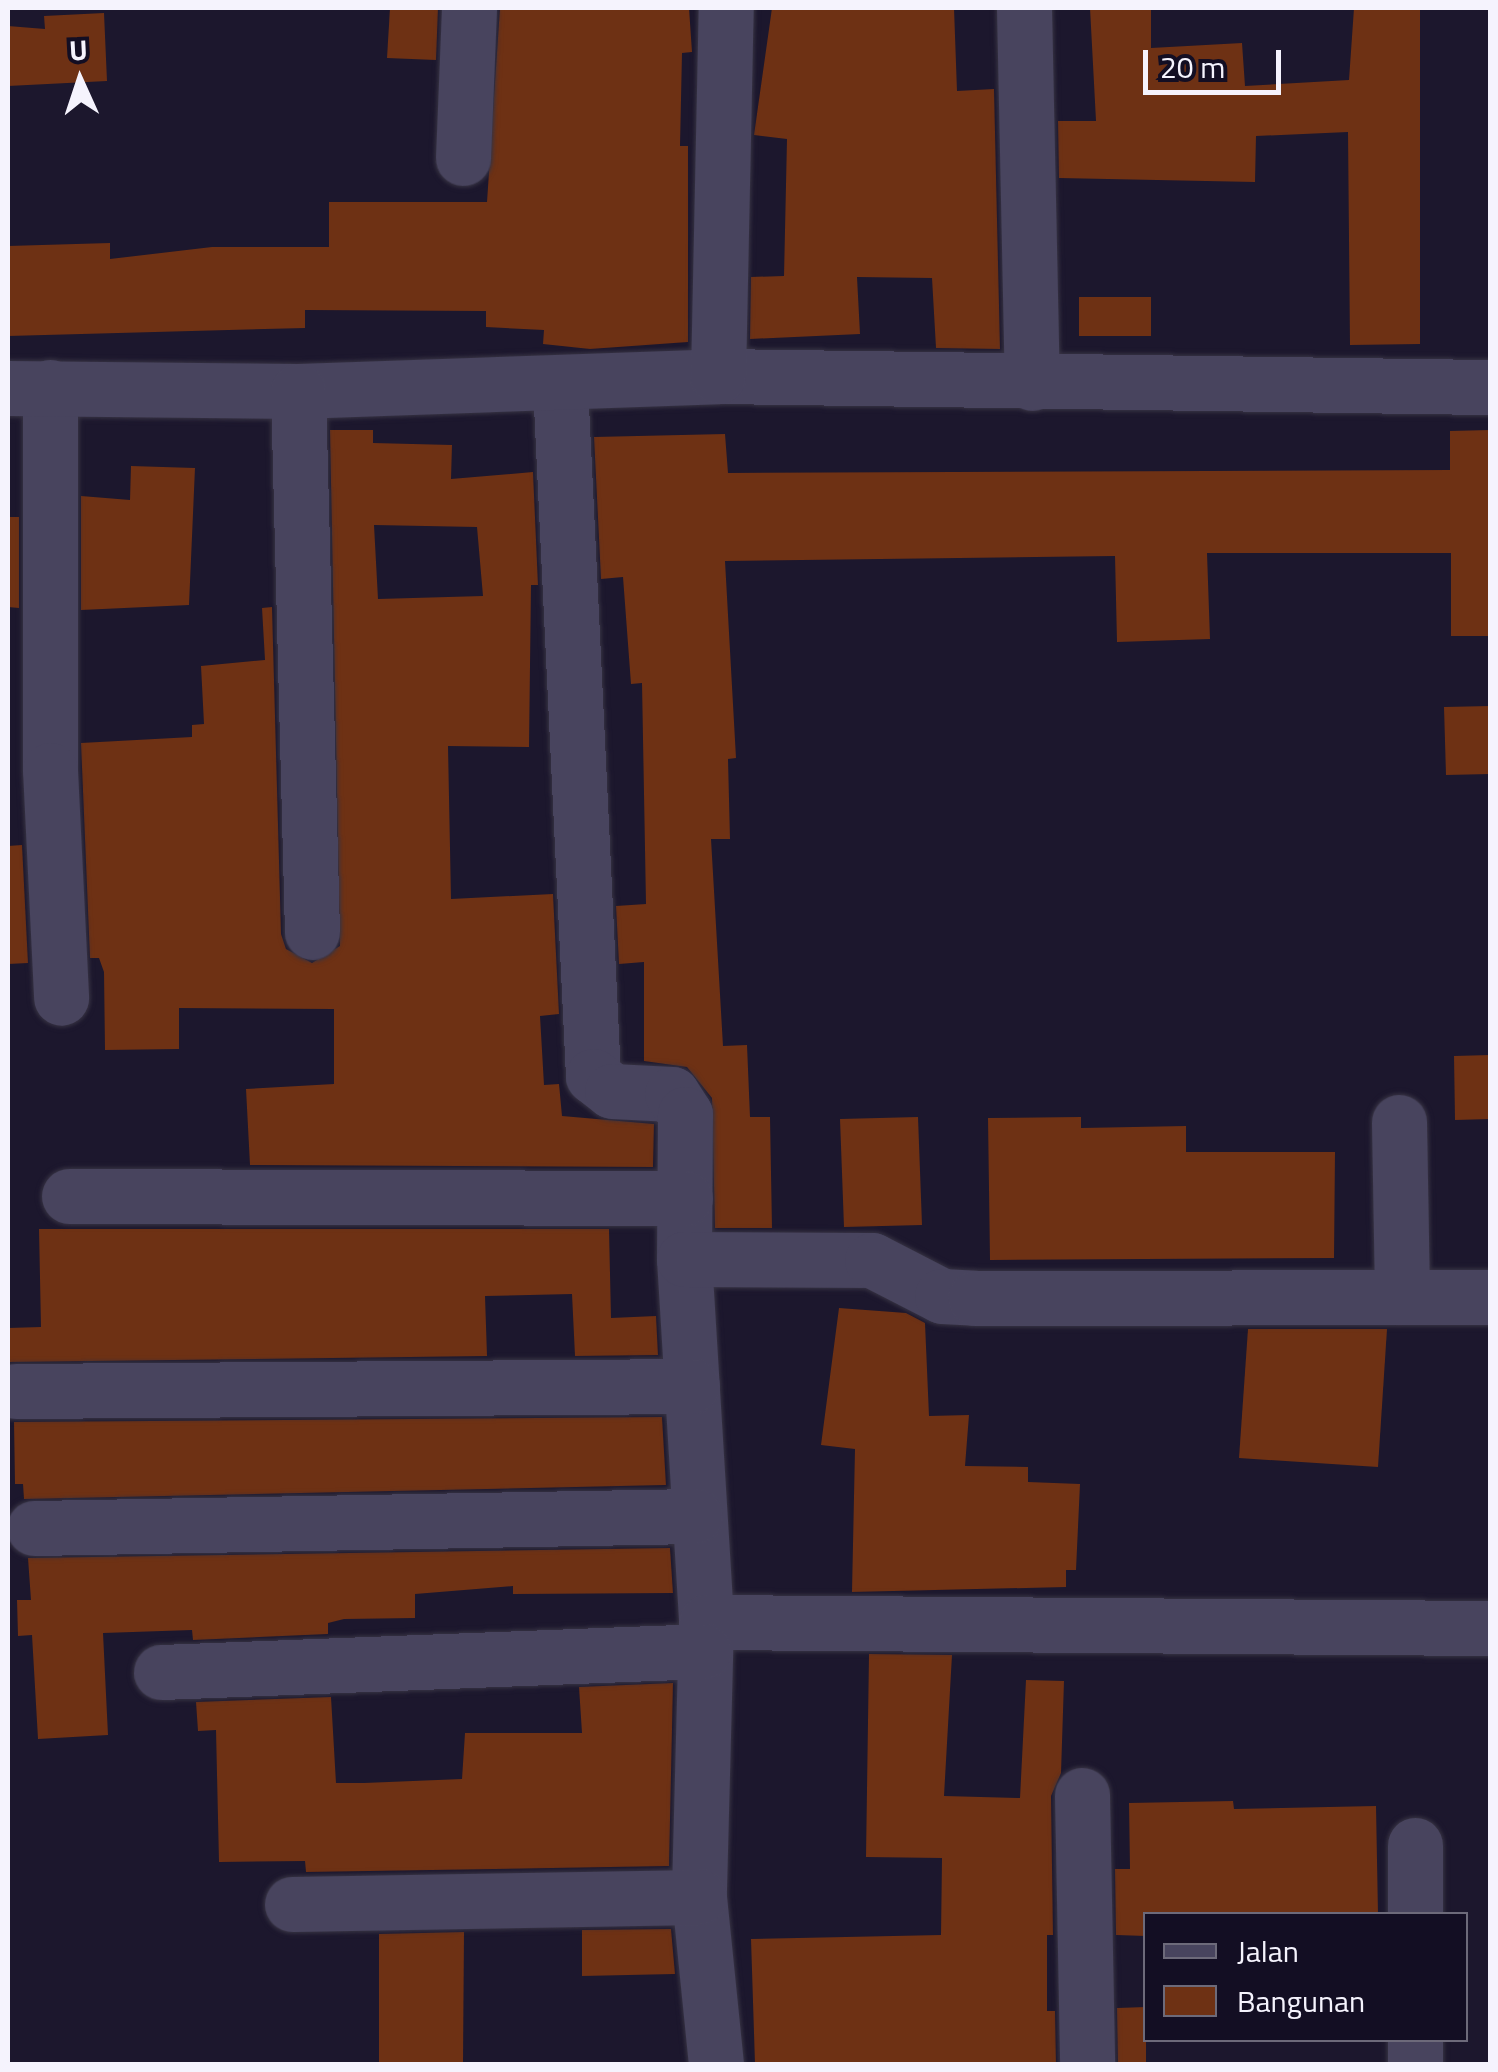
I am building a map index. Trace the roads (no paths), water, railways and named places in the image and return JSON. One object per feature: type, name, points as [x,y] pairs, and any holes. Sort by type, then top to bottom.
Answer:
[{"type":"street","points":[[463,158],[469,8]]},
{"type":"street","points":[[718,376],[726,8]]},
{"type":"street","points":[[1024,8],[1032,382]]},
{"type":"street","points":[[61,998],[29,388],[298,391],[718,376],[1490,387]]},
{"type":"street","points":[[560,384],[594,1076],[602,1089],[672,1094],[684,1106],[684,1260],[705,1637],[699,1897],[716,2064]]},
{"type":"street","points":[[298,391],[312,932]]},
{"type":"street","points":[[1400,1122],[1402,1296]]},
{"type":"street","points":[[69,1196],[685,1198]]},
{"type":"street","points":[[684,1260],[872,1260],[942,1296],[974,1298],[1490,1297]]},
{"type":"street","points":[[16,1391],[692,1386]]},
{"type":"street","points":[[34,1528],[696,1516]]},
{"type":"street","points":[[162,1672],[705,1637],[1490,1628]]},
{"type":"street","points":[[1082,1795],[1087,2064]]},
{"type":"street","points":[[1415,1845],[1415,1912]]},
{"type":"street","points":[[292,1904],[699,1897]]}]
